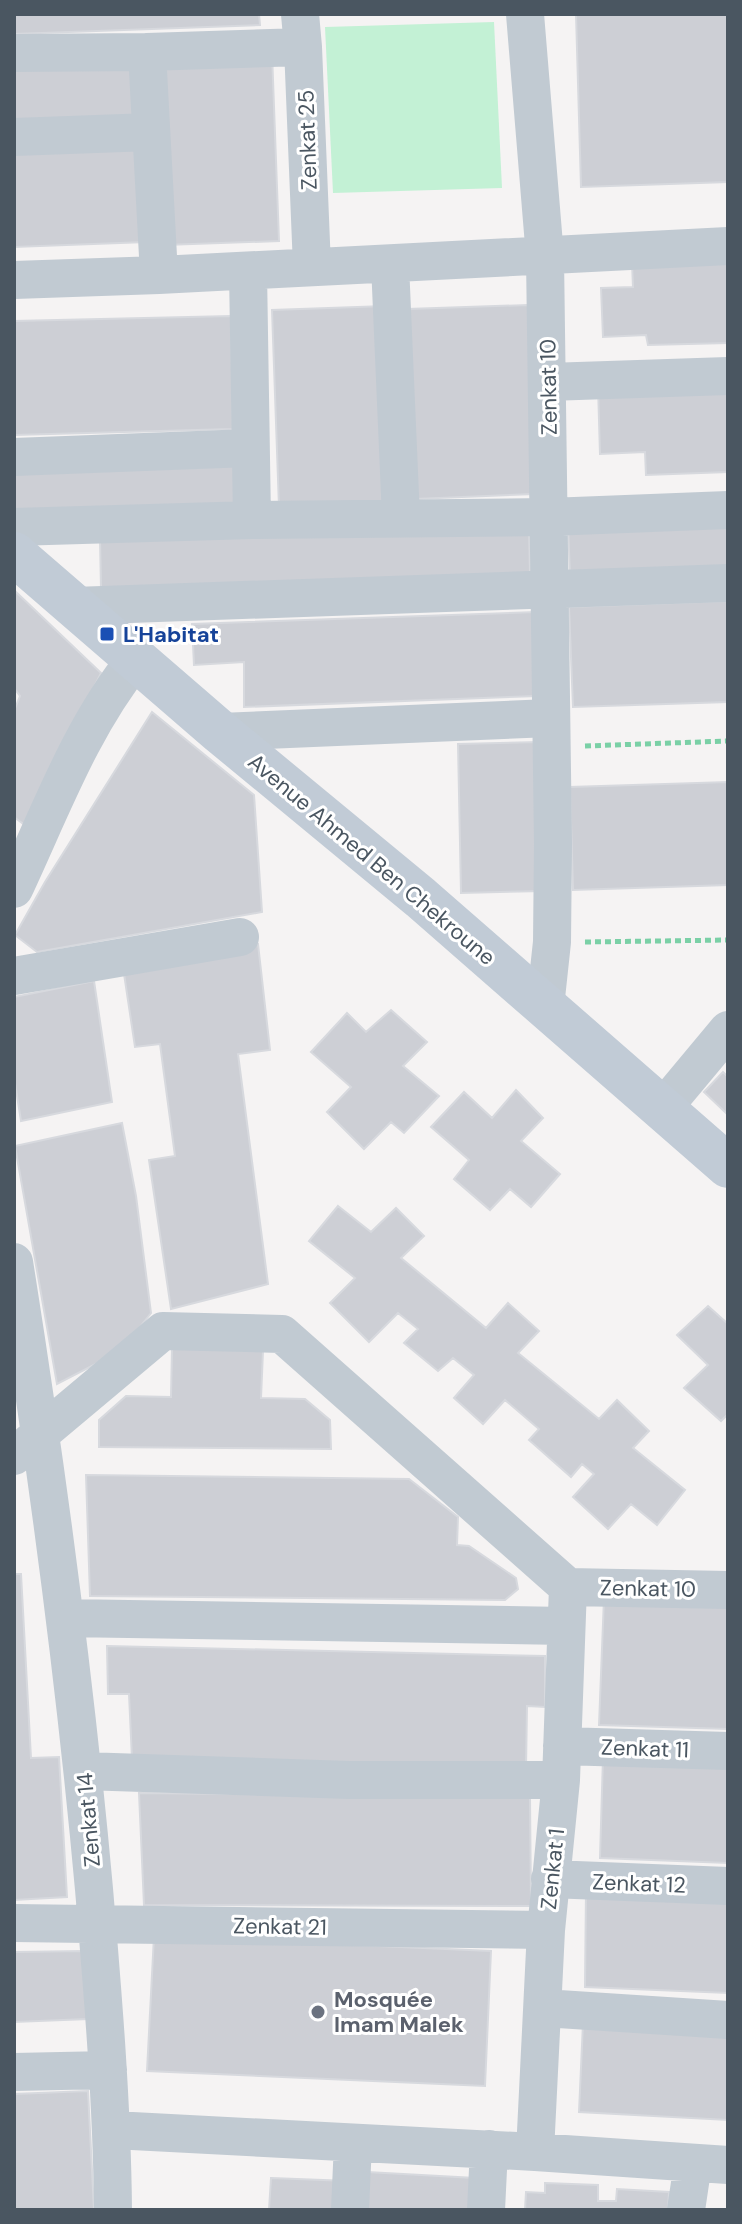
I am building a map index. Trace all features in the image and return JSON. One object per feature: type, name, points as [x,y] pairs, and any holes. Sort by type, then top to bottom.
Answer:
[{"type":"main road","name":"Avenue Ahmed Ben Chekroune","points":[[14,554],[220,732],[421,898],[728,1166]]},
{"type":"street","name":"Zenkat 10","points":[[525,14],[545,257],[548,382],[552,942],[545,1007]]},
{"type":"street","points":[[14,53],[147,52],[302,30]]},
{"type":"street","name":"Zenkat 25","points":[[302,30],[312,267]]},
{"type":"street","points":[[147,52],[159,275]]},
{"type":"street","points":[[14,137],[151,132]]},
{"type":"street","points":[[14,280],[728,246]]},
{"type":"street","points":[[390,264],[401,518]]},
{"type":"street","points":[[248,271],[252,520]]},
{"type":"street","points":[[548,382],[728,376]]},
{"type":"street","points":[[14,457],[249,448]]},
{"type":"street","points":[[14,527],[252,520],[549,517],[728,510]]},
{"type":"street","points":[[74,606],[728,583]]},
{"type":"street","points":[[14,889],[91,724],[136,659]]},
{"type":"street","points":[[220,732],[551,732]]},
{"type":"street","points":[[14,976],[240,937]]},
{"type":"street","points":[[663,1108],[728,1030]]},
{"type":"street","name":"Zenkat 14","points":[[14,1262],[28,1444],[65,1618],[83,1771],[113,2130],[113,2210]]},
{"type":"street","points":[[28,1444],[163,1331],[282,1334],[568,1587]]},
{"type":"street","name":"Zenkat 10","points":[[568,1587],[728,1590]]},
{"type":"street","name":"Zenkat 1","points":[[535,2152],[546,1930],[561,1763],[568,1587]]},
{"type":"street","points":[[65,1618],[566,1626]]},
{"type":"street","name":"Zenkat 11","points":[[83,1771],[349,1780],[728,1751]]},
{"type":"street","name":"Zenkat 12","points":[[550,1879],[728,1886]]},
{"type":"street","name":"Zenkat 21","points":[[14,1923],[546,1930]]},
{"type":"street","points":[[543,2008],[728,2020]]},
{"type":"street","points":[[14,2072],[108,2070]]},
{"type":"street","points":[[113,2130],[711,2164],[686,2210]]},
{"type":"street","points":[[350,2210],[353,2143]]},
{"type":"street","points":[[486,2210],[489,2149]]},
{"type":"path","points":[[551,732],[728,741]]},
{"type":"path","points":[[552,942],[728,940]]},
{"type":"green space","points":[[494,22],[502,188],[333,193],[325,27]]},
{"type":"building","points":[[14,14],[259,14],[260,25],[14,34]]},
{"type":"building","points":[[576,14],[728,14],[728,182],[581,187]]},
{"type":"building","points":[[272,53],[279,241],[165,245],[157,58]]},
{"type":"building","points":[[135,59],[137,121],[14,124],[14,63]]},
{"type":"building","points":[[142,146],[146,242],[14,247],[14,151]]},
{"type":"building","points":[[728,260],[728,343],[648,345],[646,335],[603,337],[601,288],[633,287],[632,263]]},
{"type":"building","points":[[528,305],[534,494],[415,499],[408,309]]},
{"type":"building","points":[[385,306],[391,503],[279,507],[272,310]]},
{"type":"building","points":[[231,316],[233,429],[14,435],[14,321]]},
{"type":"building","points":[[728,382],[728,472],[646,475],[645,452],[600,454],[598,386]]},
{"type":"building","points":[[237,453],[239,504],[14,510],[14,461]]},
{"type":"building","points":[[728,520],[728,571],[570,576],[568,525]]},
{"type":"building","points":[[529,526],[530,574],[101,588],[100,539]]},
{"type":"building","points":[[16,592],[101,673],[26,826],[14,817],[14,711],[20,696],[14,688]]},
{"type":"building","points":[[728,601],[728,702],[573,707],[569,607]]},
{"type":"building","points":[[536,612],[537,696],[244,707],[244,662],[194,665],[192,624]]},
{"type":"building","points":[[152,712],[254,795],[262,912],[37,952],[15,935]]},
{"type":"building","points":[[540,742],[543,891],[461,893],[458,744]]},
{"type":"building","points":[[728,782],[728,885],[573,890],[570,787]]},
{"type":"building","points":[[258,944],[270,1050],[238,1054],[268,1284],[171,1309],[149,1160],[175,1156],[160,1044],[135,1047],[123,967]]},
{"type":"building","points":[[94,981],[112,1102],[21,1121],[14,1077],[14,997]]},
{"type":"building","points":[[391,1010],[427,1042],[403,1066],[439,1096],[404,1133],[391,1122],[364,1149],[327,1112],[351,1087],[311,1052],[347,1013],[366,1032]]},
{"type":"building","points":[[723,1072],[728,1077],[728,1115],[704,1092]]},
{"type":"building","points":[[516,1090],[543,1118],[521,1141],[560,1174],[531,1207],[510,1189],[490,1210],[454,1179],[469,1160],[431,1127],[464,1092],[492,1118]]},
{"type":"building","points":[[122,1123],[136,1196],[151,1313],[121,1351],[57,1384],[15,1146]]},
{"type":"building","points":[[338,1206],[371,1232],[396,1208],[424,1236],[401,1258],[486,1328],[508,1303],[539,1331],[518,1353],[599,1419],[617,1400],[649,1431],[633,1448],[685,1490],[657,1525],[631,1504],[608,1529],[573,1497],[594,1474],[582,1464],[571,1477],[529,1440],[539,1429],[505,1400],[483,1424],[454,1398],[474,1375],[453,1358],[438,1371],[404,1343],[418,1329],[398,1313],[369,1342],[330,1303],[355,1278],[309,1241]]},
{"type":"building","points":[[708,1306],[728,1324],[728,1414],[721,1421],[684,1388],[708,1365],[677,1335]]},
{"type":"building","points":[[172,1348],[263,1351],[261,1398],[305,1399],[330,1420],[331,1449],[99,1447],[99,1420],[126,1396],[171,1397]]},
{"type":"building","points":[[86,1475],[409,1479],[458,1517],[457,1545],[469,1546],[516,1578],[518,1589],[505,1600],[90,1596]]},
{"type":"building","points":[[14,1574],[21,1574],[31,1758],[59,1757],[67,1897],[14,1900]]},
{"type":"building","points":[[604,1598],[728,1601],[728,1729],[599,1725]]},
{"type":"building","points":[[107,1646],[545,1656],[545,1707],[527,1706],[526,1768],[132,1759],[129,1694],[108,1694]]},
{"type":"building","points":[[603,1757],[728,1762],[728,1863],[600,1858]]},
{"type":"building","points":[[139,1793],[530,1797],[531,1906],[144,1905]]},
{"type":"building","points":[[586,1890],[728,1896],[728,1993],[585,1987]]},
{"type":"building","points":[[154,1936],[491,1951],[485,2086],[147,2071]]},
{"type":"building","points":[[84,1951],[88,2019],[14,2022],[14,1952]]},
{"type":"building","points":[[583,2023],[728,2030],[728,2120],[579,2112]]},
{"type":"building","points":[[88,2091],[94,2210],[14,2210],[14,2094]]},
{"type":"building","points":[[367,2172],[475,2178],[473,2210],[365,2210]]},
{"type":"building","points":[[271,2178],[348,2181],[347,2210],[269,2210]]},
{"type":"building","points":[[545,2183],[598,2185],[598,2201],[616,2201],[617,2189],[669,2192],[668,2210],[525,2210],[526,2192],[545,2193]]},
{"type":"place","name":"L'Habitat","points":[[107,634]]},
{"type":"place","name":"Mosquée Imam Malek","points":[[318,2012]]}]
